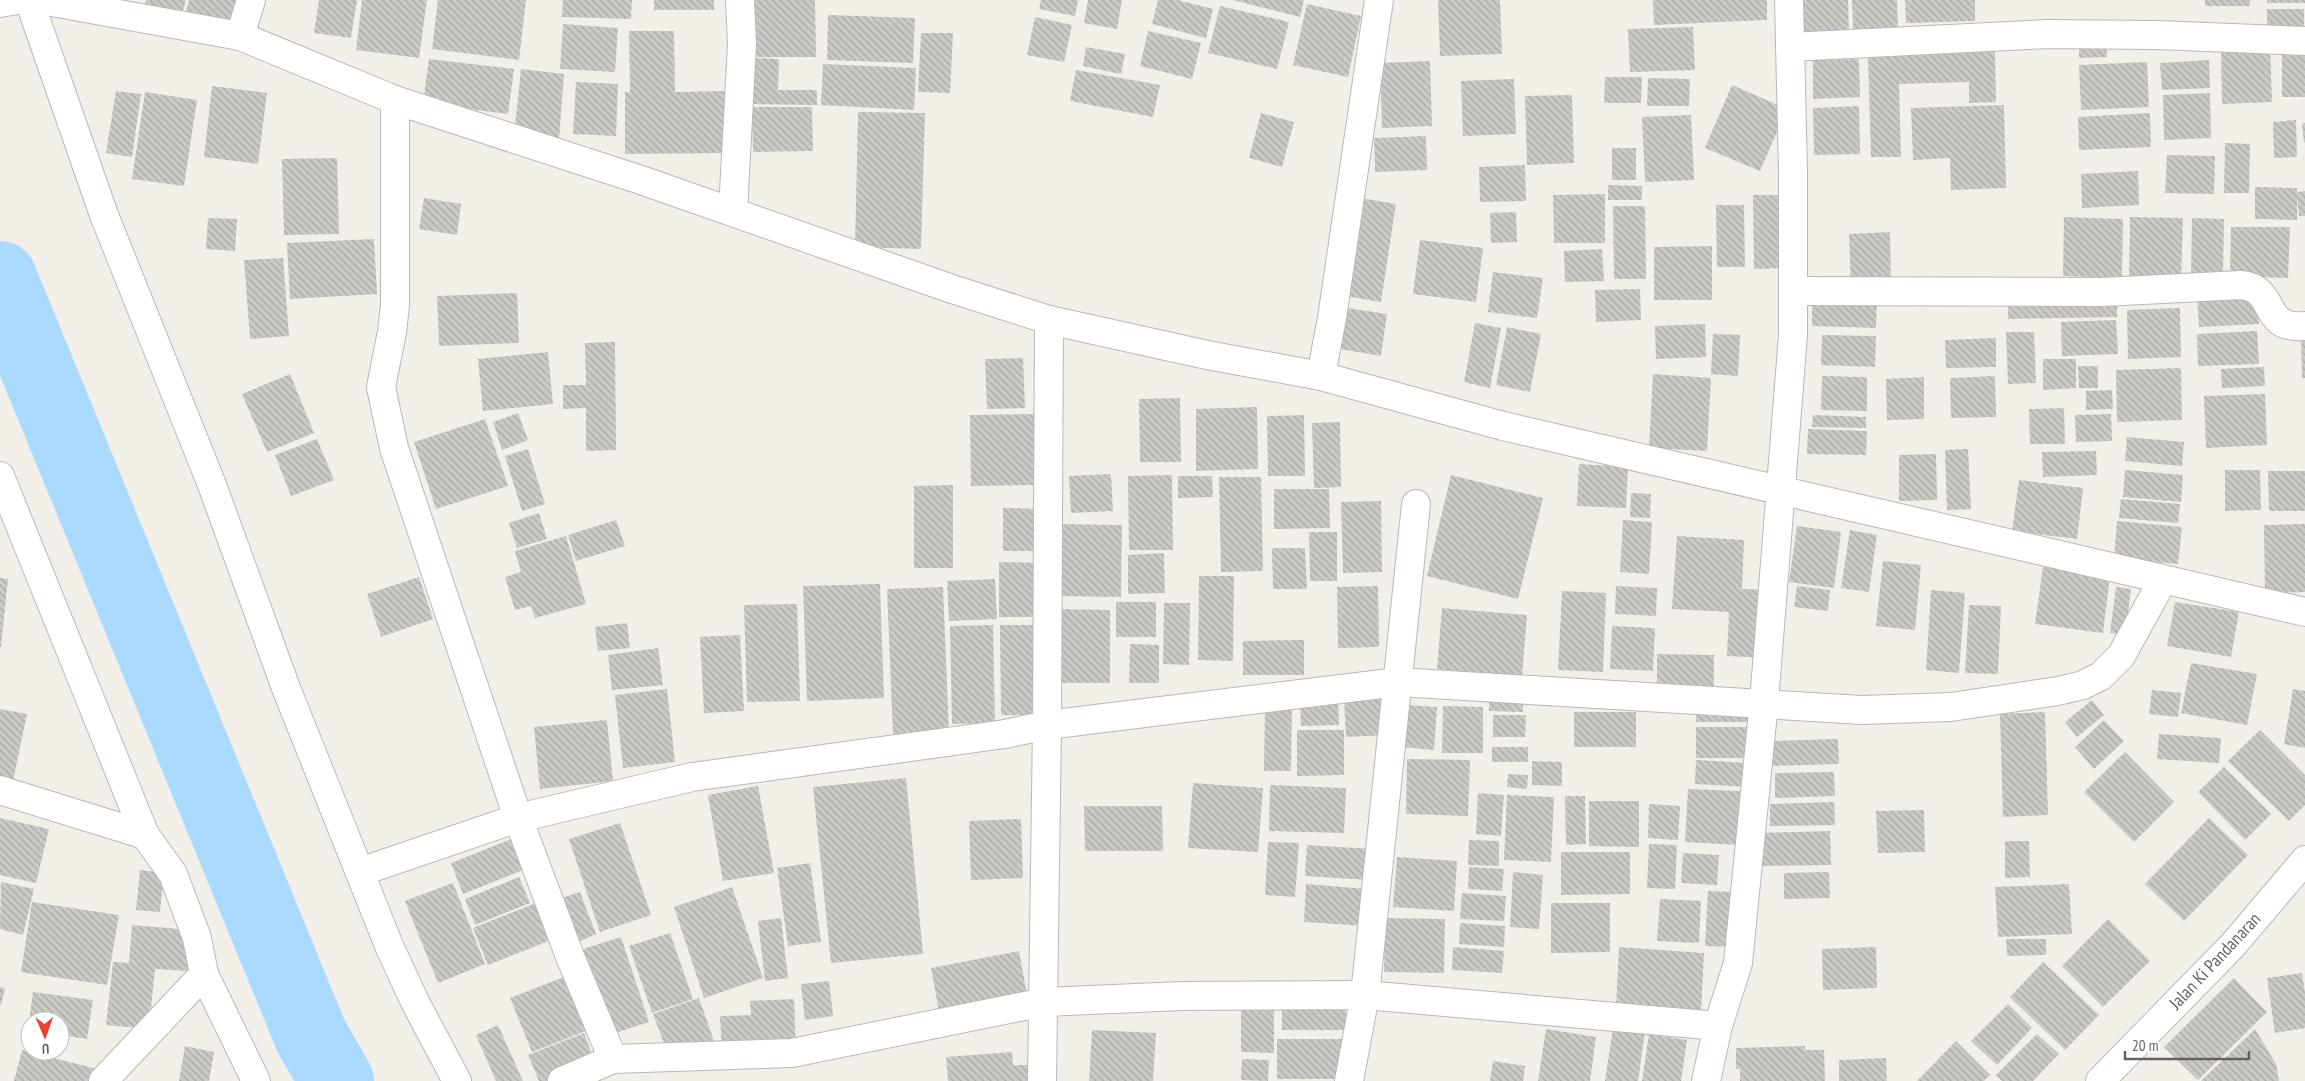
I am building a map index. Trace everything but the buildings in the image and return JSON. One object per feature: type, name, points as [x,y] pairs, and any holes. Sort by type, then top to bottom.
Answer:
[{"type":"street","points":[[0,3],[17,0]]},
{"type":"street","points":[[29,0],[104,215],[212,485],[286,688],[390,948],[412,996],[457,1081]]},
{"type":"street","points":[[41,0],[240,36],[395,100],[733,211],[952,289],[1049,320],[1207,355],[1321,376],[1503,426],[2305,612]]},
{"type":"street","points":[[240,36],[251,0]]},
{"type":"street","points":[[733,211],[742,44],[740,0]]},
{"type":"street","points":[[1321,376],[1332,318],[1379,0]]},
{"type":"street","points":[[1706,1081],[1718,1026],[1738,963],[1764,702],[1794,335],[1789,0]]},
{"type":"street","points":[[1790,47],[2048,34],[2157,35],[2305,41]]},
{"type":"street","points":[[395,100],[395,304],[392,332],[381,380],[382,396],[394,448],[518,818],[601,1034],[613,1059]]},
{"type":"street","points":[[1793,291],[2103,292],[2241,285],[2260,292],[2277,319],[2284,325],[2305,326]]},
{"type":"street","points":[[1042,1081],[1047,725],[1049,320]]},
{"type":"street","points":[[0,476],[144,835],[173,874],[197,938],[204,974],[256,1081]]},
{"type":"street","points":[[1349,1081],[1364,995],[1416,504]]},
{"type":"street","points":[[360,872],[518,818],[692,777],[1005,734],[1047,725],[1398,682],[1764,702],[1862,710],[1952,708],[2083,685],[2102,676],[2121,656],[2163,580]]},
{"type":"street","points":[[0,790],[144,835]]},
{"type":"street","name":"Jalan Ki Pandanaran","points":[[2100,1081],[2233,945],[2305,860]]},
{"type":"street","points":[[103,1081],[204,974]]},
{"type":"street","points":[[562,1081],[613,1059],[792,1053],[1044,1002],[1182,996],[1364,995],[1718,1026]]},
{"type":"waterway","points":[[0,278],[311,1036],[337,1081]]}]
